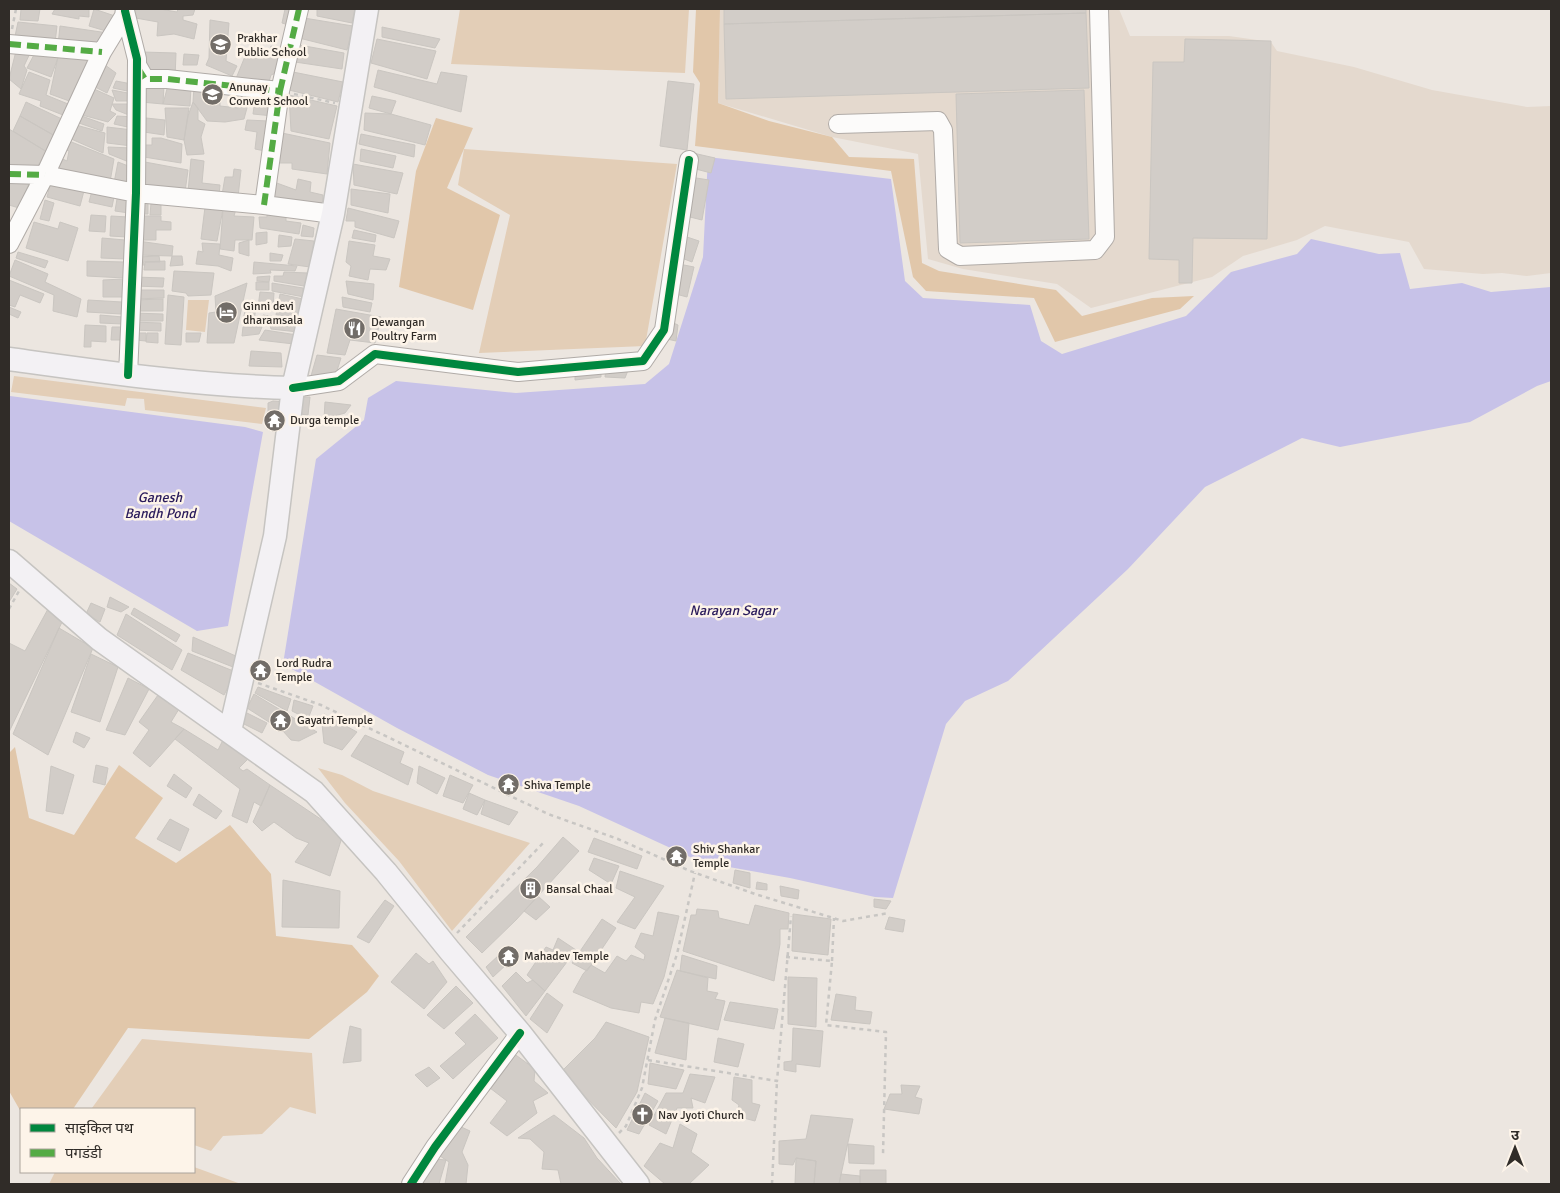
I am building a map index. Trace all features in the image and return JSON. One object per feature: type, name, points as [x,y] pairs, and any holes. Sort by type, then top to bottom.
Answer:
[{"type":"main road","points":[[230,731],[275,536],[293,388],[333,214],[367,9]]},
{"type":"main road","points":[[9,359],[236,387],[293,388]]},
{"type":"main road","points":[[9,561],[99,639],[314,792],[386,872],[520,1033],[638,1184]]},
{"type":"street","points":[[264,205],[280,91],[299,9]]},
{"type":"street","points":[[838,124],[938,121],[943,130],[948,249],[960,256],[1095,250],[1105,237],[1099,9]]},
{"type":"street","points":[[9,244],[45,175],[102,52],[124,16],[125,10]]},
{"type":"street","points":[[125,10],[137,65],[136,193],[128,375]]},
{"type":"street","points":[[9,44],[102,52]]},
{"type":"street","points":[[137,65],[145,79],[167,79],[280,91]]},
{"type":"street","points":[[293,388],[339,381],[375,354],[518,372],[643,361],[664,330],[689,160]]},
{"type":"street","points":[[9,174],[45,175],[136,193],[264,205],[333,214]]},
{"type":"street","points":[[411,1184],[435,1147],[520,1033]]},
{"type":"path","points":[[9,44],[16,9]]},
{"type":"path","points":[[280,91],[351,107]]},
{"type":"path","points":[[242,678],[320,705],[548,814],[618,839],[695,873],[843,921],[889,914]]},
{"type":"path","points":[[444,944],[469,923],[544,842]]},
{"type":"path","points":[[607,1145],[626,1126],[642,1088],[655,1020],[677,954],[695,873]]},
{"type":"path","points":[[772,1184],[776,1081],[791,916]]},
{"type":"path","points":[[834,918],[826,1025],[886,1032],[883,1155]]},
{"type":"path","points":[[786,957],[832,961]]},
{"type":"path","points":[[648,1060],[776,1081]]},
{"type":"shaded area","points":[[460,9],[689,9],[685,73],[451,64]]},
{"type":"shaded area","points":[[696,9],[720,9],[718,103],[769,121],[832,137],[849,157],[914,159],[922,263],[939,271],[1056,290],[1082,316],[1152,298],[1194,296],[1180,309],[1055,342],[1034,298],[926,291],[913,277],[891,171],[695,146],[700,83],[693,72]]},
{"type":"shaded area","points":[[720,9],[1119,9],[1130,36],[1229,36],[1271,42],[1277,51],[1354,67],[1432,90],[1527,107],[1551,106],[1551,273],[1527,276],[1424,269],[1409,242],[1325,226],[1297,240],[1243,256],[1212,277],[1091,308],[1057,284],[963,269],[928,259],[918,154],[832,137],[718,103]]},
{"type":"shaded area","points":[[436,118],[473,128],[447,188],[500,215],[473,310],[399,287],[416,171]]},
{"type":"shaded area","points":[[464,149],[677,164],[645,346],[479,353],[510,215],[458,185]]},
{"type":"shaded area","points":[[188,300],[209,300],[205,332],[186,330]]},
{"type":"shaded area","points":[[14,376],[266,408],[262,424],[145,410],[144,399],[127,398],[125,406],[11,392]]},
{"type":"shaded area","points":[[15,747],[29,818],[74,835],[119,765],[163,798],[135,838],[176,863],[230,825],[271,874],[276,936],[352,945],[379,976],[367,992],[309,1039],[128,1028],[74,1108],[20,1108],[20,1110],[9,1091],[9,753]]},
{"type":"shaded area","points":[[318,768],[342,775],[373,791],[530,843],[452,931],[399,861],[345,803]]},
{"type":"shaded area","points":[[142,1039],[312,1053],[316,1114],[290,1107],[262,1134],[223,1136],[211,1151],[195,1145],[195,1108],[92,1108]]},
{"type":"shaded area","points":[[195,1167],[241,1184],[49,1184],[54,1173],[195,1173]]},
{"type":"water","name":"Narayan Sagar","points":[[708,157],[891,179],[905,281],[923,298],[1030,305],[1041,341],[1062,354],[1186,316],[1231,272],[1297,254],[1311,239],[1379,254],[1400,253],[1410,289],[1462,283],[1491,292],[1551,287],[1551,381],[1537,386],[1470,422],[1340,447],[1302,438],[1205,487],[1128,569],[1008,681],[965,701],[946,724],[893,898],[875,897],[790,878],[701,862],[579,806],[488,775],[397,728],[283,664],[316,459],[364,420],[368,398],[396,381],[516,393],[645,384],[669,364],[703,257]]},
{"type":"water","name":"Ganesh Bandh Pond","points":[[10,396],[245,427],[263,432],[228,626],[197,631],[9,521]]},
{"type":"building","points":[[21,9],[40,9],[38,21],[20,20]]},
{"type":"building","points":[[55,9],[89,9],[89,17],[79,16],[79,19],[52,14]]},
{"type":"building","points":[[94,9],[115,16],[106,31],[89,26]]},
{"type":"building","points":[[131,9],[160,9],[177,12],[178,9],[195,9],[193,15],[183,16],[183,20],[197,24],[194,39],[174,34],[157,36],[158,22],[130,17]]},
{"type":"building","points":[[285,9],[295,9],[292,26],[282,23]]},
{"type":"building","points":[[317,9],[355,9],[352,23],[317,16]]},
{"type":"building","points":[[724,9],[1086,9],[1086,13],[724,24]]},
{"type":"building","points":[[1086,13],[1089,88],[726,99],[724,24]]},
{"type":"building","points":[[304,18],[353,26],[347,50],[299,38]]},
{"type":"building","points":[[210,20],[229,23],[226,61],[237,66],[232,76],[206,65],[209,58]]},
{"type":"building","points":[[18,22],[57,26],[55,43],[14,41]]},
{"type":"building","points":[[60,26],[108,33],[98,49],[58,45]]},
{"type":"building","points":[[382,27],[440,39],[435,48],[382,37]]},
{"type":"building","points":[[377,39],[436,51],[427,79],[371,63]]},
{"type":"building","points":[[1185,39],[1271,41],[1267,239],[1193,238],[1192,283],[1179,283],[1179,260],[1149,259],[1153,62],[1184,62]]},
{"type":"building","points":[[299,45],[344,53],[342,69],[295,62]]},
{"type":"building","points":[[271,46],[283,51],[278,72],[271,75],[268,85],[235,81],[248,49],[270,53]]},
{"type":"building","points":[[17,47],[32,49],[24,66],[27,70],[21,89],[9,79]]},
{"type":"building","points":[[36,51],[59,55],[51,77],[27,68]]},
{"type":"building","points":[[59,52],[93,55],[72,102],[50,94]]},
{"type":"building","points":[[142,52],[176,53],[175,78],[143,70]]},
{"type":"building","points":[[184,54],[199,55],[197,65],[183,65]]},
{"type":"building","points":[[101,62],[116,73],[107,93],[95,87]]},
{"type":"building","points":[[378,70],[437,84],[441,72],[467,76],[461,112],[374,87]]},
{"type":"building","points":[[29,72],[50,80],[46,95],[68,104],[63,115],[40,106],[41,101],[19,94]]},
{"type":"building","points":[[293,72],[343,82],[338,102],[289,90]]},
{"type":"building","points":[[116,81],[137,85],[132,92],[113,88]]},
{"type":"building","points":[[668,81],[694,84],[687,150],[660,146]]},
{"type":"building","points":[[143,83],[164,85],[163,104],[141,102]]},
{"type":"building","points":[[168,85],[191,86],[190,106],[163,104]]},
{"type":"building","points":[[194,86],[220,88],[220,106],[238,108],[241,104],[248,104],[244,119],[225,122],[207,121],[193,102]]},
{"type":"building","points":[[94,89],[114,98],[110,111],[116,114],[108,122],[82,115]]},
{"type":"building","points":[[112,90],[133,94],[133,101],[116,101]]},
{"type":"building","points":[[1084,90],[1089,239],[960,243],[956,94]]},
{"type":"building","points":[[256,92],[277,95],[273,116],[253,114]]},
{"type":"building","points":[[289,95],[337,106],[329,139],[291,131]]},
{"type":"building","points":[[372,96],[396,101],[391,114],[369,108]]},
{"type":"building","points":[[26,102],[64,120],[55,136],[20,116]]},
{"type":"building","points":[[193,102],[198,108],[198,120],[205,124],[201,137],[204,154],[187,155],[184,140],[188,116]]},
{"type":"building","points":[[112,104],[135,104],[134,117],[116,110]]},
{"type":"building","points":[[165,108],[189,108],[184,140],[167,137]]},
{"type":"building","points":[[365,113],[391,114],[431,125],[425,145],[364,130]]},
{"type":"building","points":[[79,115],[104,124],[102,131],[76,122]]},
{"type":"building","points":[[20,116],[55,136],[47,152],[13,131]]},
{"type":"building","points":[[117,116],[134,117],[132,128],[114,124]]},
{"type":"building","points":[[146,118],[165,120],[164,135],[144,132]]},
{"type":"building","points":[[247,120],[268,121],[265,151],[255,149],[257,132],[245,130]]},
{"type":"building","points":[[76,125],[105,133],[103,153],[69,138]]},
{"type":"building","points":[[107,127],[133,130],[132,146],[107,143]]},
{"type":"building","points":[[9,129],[47,152],[37,167],[9,166]]},
{"type":"building","points":[[282,133],[330,143],[327,174],[292,169],[292,163],[277,163]]},
{"type":"building","points":[[361,134],[415,145],[414,157],[359,144]]},
{"type":"building","points":[[152,138],[161,138],[182,144],[181,163],[144,157],[145,145],[152,145]]},
{"type":"building","points":[[69,141],[114,159],[110,182],[56,172],[58,157],[67,161],[69,151],[63,149]]},
{"type":"building","points":[[108,147],[132,148],[134,164],[109,154]]},
{"type":"building","points":[[361,149],[396,156],[393,168],[360,161]]},
{"type":"building","points":[[693,153],[715,158],[711,173],[692,168]]},
{"type":"building","points":[[191,159],[204,161],[202,183],[220,185],[219,195],[188,192]]},
{"type":"building","points":[[118,162],[136,169],[132,187],[114,183]]},
{"type":"building","points":[[145,162],[188,170],[185,192],[142,187]]},
{"type":"building","points":[[353,164],[403,173],[397,194],[354,185]]},
{"type":"building","points":[[234,169],[241,170],[238,197],[222,195],[225,177],[233,177]]},
{"type":"building","points":[[690,177],[709,180],[702,220],[686,216]]},
{"type":"building","points":[[52,178],[85,187],[80,206],[47,197]]},
{"type":"building","points":[[298,179],[311,182],[310,192],[323,195],[322,209],[272,201],[274,182],[296,190]]},
{"type":"building","points":[[9,180],[29,183],[19,208],[9,205]]},
{"type":"building","points":[[93,187],[115,192],[112,207],[89,202]]},
{"type":"building","points":[[351,189],[390,194],[388,213],[351,205]]},
{"type":"building","points":[[118,193],[131,195],[129,213],[115,211]]},
{"type":"building","points":[[143,199],[148,199],[148,214],[142,214]]},
{"type":"building","points":[[45,200],[54,203],[49,221],[40,219]]},
{"type":"building","points":[[151,203],[161,203],[161,215],[150,215]]},
{"type":"building","points":[[205,207],[223,209],[217,241],[201,239]]},
{"type":"building","points":[[348,208],[399,221],[394,238],[355,227],[355,221],[346,221]]},
{"type":"building","points":[[223,209],[236,209],[234,216],[254,217],[252,240],[235,240],[234,251],[220,249]]},
{"type":"building","points":[[91,215],[106,216],[105,232],[89,231]]},
{"type":"building","points":[[267,215],[286,217],[286,221],[301,223],[299,234],[260,228],[259,217],[267,217]]},
{"type":"building","points":[[111,216],[128,217],[127,237],[110,236]]},
{"type":"building","points":[[140,216],[161,216],[161,221],[171,222],[171,230],[156,230],[156,240],[140,240]]},
{"type":"building","points":[[34,222],[58,229],[60,222],[78,228],[68,261],[26,248]]},
{"type":"building","points":[[303,225],[314,228],[313,237],[301,236]]},
{"type":"building","points":[[354,230],[376,235],[375,242],[352,238]]},
{"type":"building","points":[[267,232],[267,243],[256,245],[256,233]]},
{"type":"building","points":[[279,235],[292,237],[291,246],[278,247]]},
{"type":"building","points":[[687,237],[699,241],[692,262],[679,257]]},
{"type":"building","points":[[102,238],[125,240],[125,259],[101,258]]},
{"type":"building","points":[[295,239],[314,241],[310,267],[288,264]]},
{"type":"building","points":[[249,240],[249,256],[239,253],[239,243]]},
{"type":"building","points":[[138,241],[173,246],[172,256],[137,255]]},
{"type":"building","points":[[349,241],[375,245],[373,256],[390,259],[386,270],[370,269],[368,280],[349,276],[351,266],[346,262]]},
{"type":"building","points":[[202,243],[220,244],[219,255],[233,258],[231,271],[218,266],[196,264],[198,251],[203,252]]},
{"type":"building","points":[[18,252],[48,261],[45,268],[16,258]]},
{"type":"building","points":[[270,253],[283,255],[281,261],[270,261]]},
{"type":"building","points":[[159,256],[160,262],[143,262],[145,265],[139,265],[137,257]]},
{"type":"building","points":[[172,256],[182,256],[183,265],[170,266]]},
{"type":"building","points":[[15,260],[48,274],[45,282],[81,299],[77,317],[53,311],[54,295],[9,276]]},
{"type":"building","points":[[87,261],[124,262],[124,278],[87,276]]},
{"type":"building","points":[[165,261],[165,270],[144,270],[145,262]]},
{"type":"building","points":[[254,262],[297,266],[295,271],[270,270],[271,273],[253,274]]},
{"type":"building","points":[[679,264],[694,267],[687,297],[672,293]]},
{"type":"building","points":[[174,271],[214,273],[211,295],[188,296],[186,293],[172,291]]},
{"type":"building","points":[[284,272],[308,273],[304,286],[274,281],[274,276],[283,276]]},
{"type":"building","points":[[270,276],[269,282],[257,281],[257,277]]},
{"type":"building","points":[[135,277],[164,278],[163,287],[134,286]]},
{"type":"building","points":[[123,279],[124,297],[103,297],[103,280]]},
{"type":"building","points":[[9,280],[44,294],[40,303],[20,295],[15,307],[9,305]]},
{"type":"building","points":[[346,281],[374,284],[373,300],[348,294]]},
{"type":"building","points":[[256,282],[269,282],[269,290],[256,290]]},
{"type":"building","name":"Ginni devi dharamsala","points":[[247,283],[234,343],[207,343],[209,313],[216,312],[215,296]]},
{"type":"building","points":[[272,283],[303,288],[304,297],[272,291]]},
{"type":"building","points":[[133,290],[164,290],[164,298],[133,299]]},
{"type":"building","points":[[260,292],[274,293],[273,307],[258,307]]},
{"type":"building","points":[[280,294],[303,299],[300,318],[276,315]]},
{"type":"building","points":[[168,295],[184,297],[181,345],[165,344]]},
{"type":"building","points":[[342,297],[372,303],[370,312],[343,307]]},
{"type":"building","points":[[163,299],[163,311],[133,311],[133,300]]},
{"type":"building","points":[[88,300],[122,302],[121,314],[87,312]]},
{"type":"building","points":[[246,304],[256,305],[254,323],[243,322]]},
{"type":"building","points":[[9,307],[21,312],[18,318],[9,314]]},
{"type":"building","name":"Dewangan Poultry Farm","points":[[336,309],[381,317],[375,343],[350,340],[345,355],[327,353]]},
{"type":"building","points":[[133,313],[163,314],[163,321],[133,321]]},
{"type":"building","points":[[100,315],[123,317],[123,324],[100,323]]},
{"type":"building","points":[[263,315],[301,321],[298,332],[271,329],[270,325],[262,324]]},
{"type":"building","points":[[669,321],[678,325],[676,341],[667,339]]},
{"type":"building","points":[[132,322],[161,323],[161,331],[132,330]]},
{"type":"building","points":[[85,325],[106,326],[106,342],[91,341],[91,347],[84,347]]},
{"type":"building","points":[[112,327],[123,327],[122,340],[111,340]]},
{"type":"building","points":[[243,327],[262,327],[259,334],[242,336]]},
{"type":"building","points":[[265,330],[297,335],[294,344],[259,340]]},
{"type":"building","points":[[135,333],[146,333],[146,341],[135,340]]},
{"type":"building","points":[[147,333],[158,333],[158,343],[146,342]]},
{"type":"building","points":[[186,333],[201,333],[199,342],[186,342]]},
{"type":"building","points":[[251,351],[281,353],[282,367],[249,366]]},
{"type":"building","points":[[317,355],[341,358],[335,377],[311,376]]},
{"type":"building","points":[[630,365],[625,378],[605,377],[606,368]]},
{"type":"building","points":[[601,369],[601,377],[575,380],[575,372]]},
{"type":"building","points":[[303,397],[310,397],[308,415],[300,414]]},
{"type":"building","points":[[273,401],[285,402],[282,415],[268,414],[268,403]]},
{"type":"building","points":[[325,402],[351,405],[345,413],[324,419]]},
{"type":"building","name":"Durga temple","points":[[268,414],[281,415],[281,424],[266,426]]},
{"type":"building","points":[[9,583],[17,589],[9,602]]},
{"type":"building","points":[[110,597],[129,607],[121,612],[107,607]]},
{"type":"building","points":[[91,603],[105,609],[100,622],[86,614]]},
{"type":"building","points":[[134,608],[180,635],[176,642],[131,614]]},
{"type":"building","points":[[48,609],[64,618],[9,732],[9,643],[25,651]]},
{"type":"building","points":[[126,614],[182,650],[172,670],[117,635]]},
{"type":"building","points":[[59,628],[93,648],[48,755],[13,734]]},
{"type":"building","points":[[193,637],[238,657],[233,667],[192,651]]},
{"type":"building","points":[[188,653],[236,672],[224,695],[181,670]]},
{"type":"building","points":[[91,654],[118,667],[100,722],[71,712]]},
{"type":"building","name":"Lord Rudra Temple","points":[[255,664],[269,665],[265,680],[251,675]]},
{"type":"building","points":[[128,678],[149,689],[125,735],[106,730]]},
{"type":"building","points":[[258,687],[291,699],[287,711],[255,693]]},
{"type":"building","name":"Gayatri Temple","points":[[254,694],[317,732],[299,741],[291,740],[283,731],[247,708]]},
{"type":"building","points":[[158,695],[179,709],[171,722],[184,729],[150,767],[133,753],[149,730],[139,722]]},
{"type":"building","points":[[294,700],[313,706],[308,719],[292,711]]},
{"type":"building","points":[[247,713],[267,723],[262,733],[240,722]]},
{"type":"building","points":[[324,714],[357,732],[342,750],[324,743],[322,724]]},
{"type":"building","points":[[184,729],[218,750],[223,740],[250,757],[239,768],[243,771],[247,769],[270,785],[261,806],[254,802],[247,823],[232,816],[240,789],[175,739]]},
{"type":"building","points":[[76,732],[90,738],[84,748],[73,742]]},
{"type":"building","points":[[365,735],[404,752],[400,763],[413,769],[408,785],[351,756]]},
{"type":"building","points":[[96,765],[108,768],[105,785],[93,782]]},
{"type":"building","points":[[51,766],[74,775],[63,814],[46,811]]},
{"type":"building","points":[[419,766],[445,778],[437,794],[417,783]]},
{"type":"building","points":[[174,774],[192,788],[186,798],[167,786]]},
{"type":"building","points":[[450,775],[473,785],[463,803],[443,796]]},
{"type":"building","points":[[270,785],[343,834],[330,876],[295,862],[309,843],[296,838],[274,822],[262,831],[253,822]]},
{"type":"building","points":[[469,793],[485,800],[477,815],[463,809]]},
{"type":"building","points":[[199,794],[222,811],[216,819],[193,805]]},
{"type":"building","points":[[485,800],[518,812],[509,825],[481,814]]},
{"type":"building","points":[[170,819],[189,829],[180,851],[157,839]]},
{"type":"building","name":"Bansal Chaal","points":[[563,837],[579,851],[516,920],[482,953],[466,937],[537,867]]},
{"type":"building","points":[[594,838],[642,856],[637,869],[588,852]]},
{"type":"building","points":[[594,858],[619,866],[611,884],[589,870]]},
{"type":"building","points":[[735,870],[750,873],[750,888],[733,883]]},
{"type":"building","points":[[620,871],[664,886],[635,929],[617,922],[635,897],[616,888]]},
{"type":"building","points":[[283,880],[340,891],[339,928],[282,927]]},
{"type":"building","points":[[757,882],[767,884],[767,890],[756,889]]},
{"type":"building","points":[[780,886],[799,890],[798,899],[781,896]]},
{"type":"building","points":[[538,896],[550,907],[536,920],[524,911]]},
{"type":"building","points":[[874,899],[891,901],[886,909],[874,907]]},
{"type":"building","points":[[385,900],[394,906],[369,943],[357,937]]},
{"type":"building","points":[[755,905],[789,913],[788,929],[780,929],[780,944],[774,981],[683,951],[691,915],[696,915],[697,909],[718,911],[719,918],[749,925]]},
{"type":"building","points":[[658,912],[679,916],[664,977],[653,1004],[641,1002],[639,1013],[611,1008],[573,992],[583,974],[591,965],[605,973],[617,956],[626,961],[631,955],[644,960],[645,955],[635,947],[641,933],[653,936]]},
{"type":"building","points":[[793,914],[831,919],[828,955],[792,951]]},
{"type":"building","points":[[889,917],[905,920],[903,932],[885,929]]},
{"type":"building","points":[[602,919],[616,928],[587,971],[572,963]]},
{"type":"building","points":[[558,938],[576,950],[545,991],[527,975],[546,947],[553,950]]},
{"type":"building","name":"Mahadev Temple","points":[[507,949],[515,957],[508,962],[501,955]]},
{"type":"building","points":[[416,953],[429,964],[433,961],[447,982],[424,1009],[391,982]]},
{"type":"building","points":[[499,955],[508,963],[493,977],[486,967]]},
{"type":"building","points":[[682,955],[717,966],[716,979],[680,971]]},
{"type":"building","points":[[677,970],[708,978],[707,991],[718,993],[715,999],[725,1001],[718,1030],[660,1017]]},
{"type":"building","points":[[516,972],[527,983],[533,980],[545,991],[526,1016],[502,986]]},
{"type":"building","points":[[788,977],[817,978],[816,1027],[788,1024]]},
{"type":"building","points":[[456,986],[473,1003],[444,1029],[427,1015]]},
{"type":"building","points":[[547,993],[563,1005],[547,1033],[530,1019]]},
{"type":"building","points":[[836,994],[856,997],[855,1010],[872,1012],[870,1024],[831,1020]]},
{"type":"building","points":[[730,1002],[778,1009],[774,1029],[724,1020]]},
{"type":"building","points":[[475,1014],[498,1038],[453,1079],[440,1066],[466,1044],[455,1033]]},
{"type":"building","points":[[665,1018],[689,1023],[686,1060],[655,1053]]},
{"type":"building","points":[[606,1022],[649,1037],[637,1092],[616,1128],[561,1072],[595,1038]]},
{"type":"building","points":[[350,1026],[361,1029],[361,1061],[343,1063]]},
{"type":"building","points":[[793,1028],[823,1031],[820,1067],[796,1064],[796,1072],[784,1070],[784,1062],[792,1061]]},
{"type":"building","points":[[718,1038],[744,1044],[738,1067],[714,1062]]},
{"type":"building","points":[[513,1053],[535,1069],[534,1081],[548,1093],[533,1101],[537,1113],[507,1136],[490,1123],[507,1101],[490,1088]]},
{"type":"building","points":[[650,1063],[684,1070],[676,1089],[648,1084]]},
{"type":"building","points":[[429,1067],[440,1078],[427,1087],[415,1075]]},
{"type":"building","points":[[690,1074],[715,1077],[705,1103],[691,1098],[693,1108],[677,1108],[666,1134],[649,1125],[666,1093],[683,1093]]},
{"type":"building","points":[[734,1077],[752,1080],[752,1103],[760,1105],[755,1121],[736,1116],[739,1105],[732,1100]]},
{"type":"building","points":[[901,1085],[920,1086],[915,1097],[922,1099],[919,1114],[884,1109],[890,1094],[902,1094]]},
{"type":"building","name":"Nav Jyoti Church","points":[[645,1093],[658,1101],[639,1134],[627,1130]]},
{"type":"building","points":[[554,1115],[584,1138],[597,1158],[621,1184],[561,1184],[558,1170],[542,1169],[544,1152],[530,1139],[518,1138]]},
{"type":"building","points":[[811,1115],[853,1119],[839,1184],[814,1184],[816,1161],[796,1158],[793,1165],[779,1164],[779,1141],[806,1139]]},
{"type":"building","points":[[680,1124],[697,1134],[691,1152],[709,1165],[689,1184],[665,1184],[644,1166],[660,1143],[673,1148]]},
{"type":"building","points":[[457,1125],[470,1131],[462,1152],[468,1165],[466,1184],[445,1184],[449,1162],[440,1156]]},
{"type":"building","points":[[848,1144],[874,1146],[874,1164],[849,1163]]},
{"type":"building","points":[[796,1158],[816,1161],[814,1184],[795,1184]]},
{"type":"building","points":[[435,1159],[446,1160],[439,1184],[418,1184]]},
{"type":"building","points":[[860,1170],[886,1170],[886,1184],[860,1184]]},
{"type":"building","points":[[841,1174],[860,1176],[860,1184],[839,1184]]},
{"type":"marked path","points":[[280,91],[299,9]]},
{"type":"marked path","points":[[9,44],[102,52]]},
{"type":"marked path","points":[[138,68],[145,79],[167,79],[280,91],[264,205]]},
{"type":"marked path","points":[[9,174],[45,175]]},
{"type":"cycle path","points":[[125,11],[137,59],[136,193],[128,375]]},
{"type":"cycle path","points":[[293,388],[339,381],[375,354],[518,372],[643,361],[664,330],[689,160]]},
{"type":"cycle path","points":[[411,1184],[435,1147],[520,1033]]},
{"type":"place","name":"Prakhar Public School","points":[[221,45]]},
{"type":"place","name":"Anunay Convent School","points":[[213,94]]},
{"type":"place","name":"Ginni devi dharamsala","points":[[227,313]]},
{"type":"place","name":"Dewangan Poultry Farm","points":[[355,329]]},
{"type":"place","name":"Durga temple","points":[[274,420]]},
{"type":"place","name":"Lord Rudra Temple","points":[[260,670]]},
{"type":"place","name":"Gayatri Temple","points":[[281,720]]},
{"type":"place","name":"Shiva Temple","points":[[508,785]]},
{"type":"place","name":"Shiv Shankar Temple","points":[[677,856]]},
{"type":"place","name":"Bansal Chaal","points":[[530,889]]},
{"type":"place","name":"Mahadev Temple","points":[[508,956]]},
{"type":"place","name":"Nav Jyoti Church","points":[[642,1115]]}]
